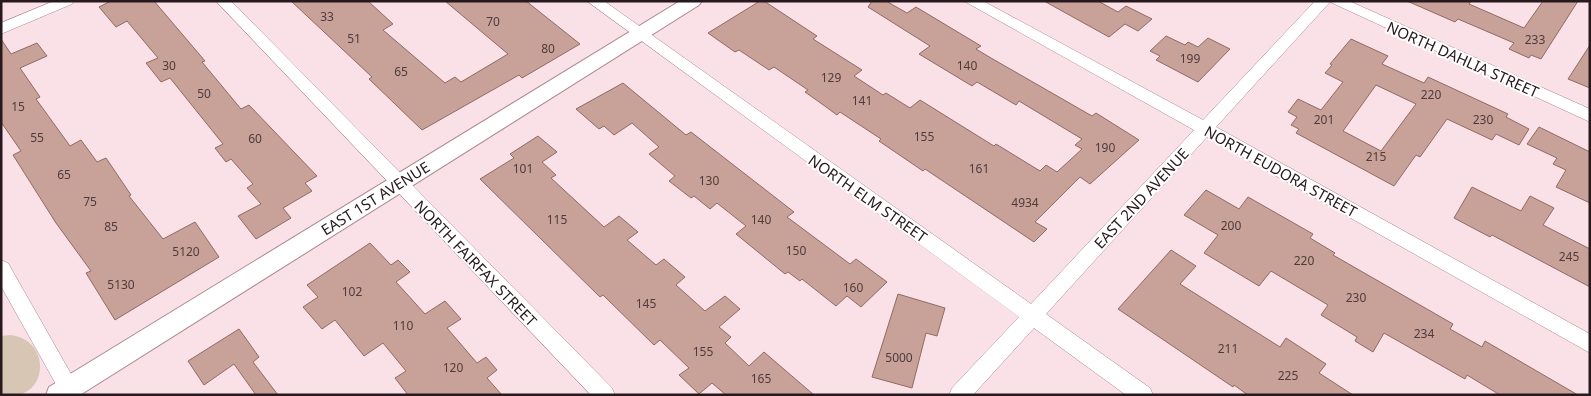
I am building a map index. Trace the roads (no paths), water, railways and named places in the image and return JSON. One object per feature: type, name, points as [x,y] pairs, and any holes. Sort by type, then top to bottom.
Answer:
[{"type":"street","points":[[1,29],[67,1]]},
{"type":"street","name":"NORTH FAIRFAX STREET","points":[[223,1],[605,395]]},
{"type":"street","name":"NORTH ELM STREET","points":[[594,1],[1143,395]]},
{"type":"street","name":"EAST 1ST AVENUE","points":[[67,392],[693,1]]},
{"type":"street","name":"NORTH EUDORA STREET","points":[[971,1],[1206,129],[1590,344]]},
{"type":"street","name":"EAST 2ND AVENUE","points":[[959,395],[1322,1]]},
{"type":"street","name":"NORTH DAHLIA STREET","points":[[1336,1],[1590,116]]},
{"type":"street","points":[[1,268],[67,392]]}]
